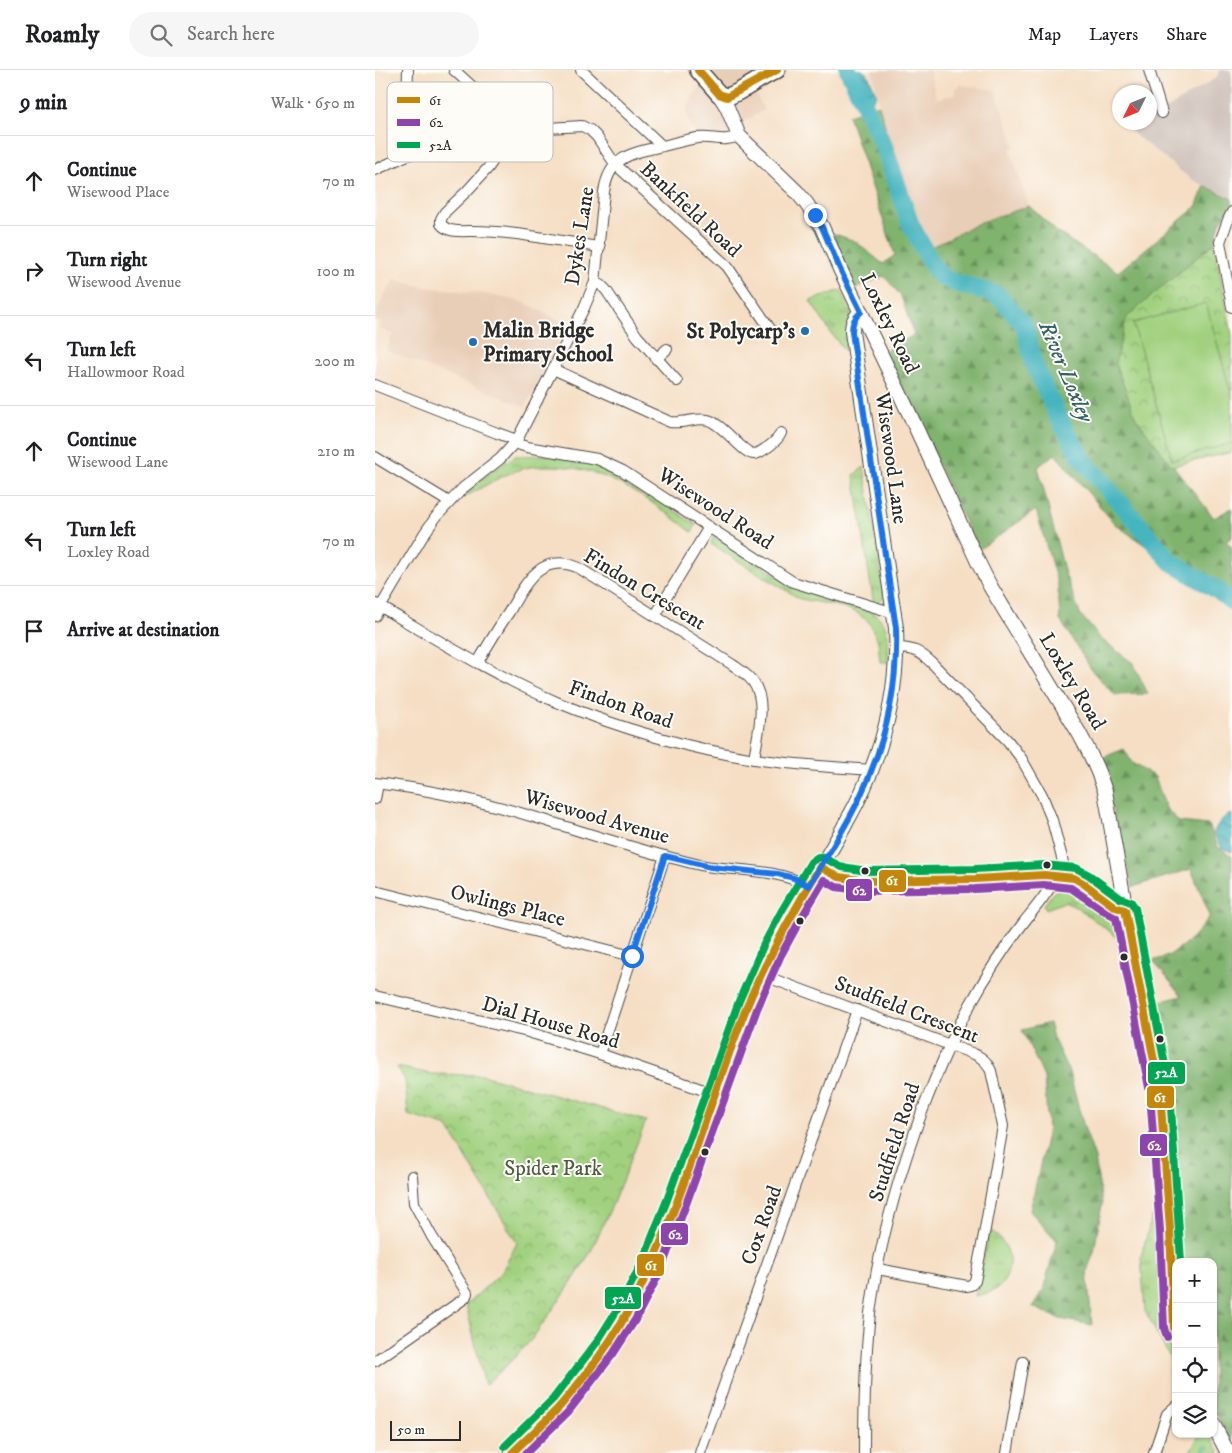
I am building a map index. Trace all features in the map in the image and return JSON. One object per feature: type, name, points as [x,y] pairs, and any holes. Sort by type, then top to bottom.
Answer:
[{"type":"main road","points":[[698,70],[719,94],[727,97],[741,92],[763,76],[777,70]]},
{"type":"main road","points":[[736,129],[736,102],[741,92]]},
{"type":"main road","name":"Loxley Road","points":[[719,94],[736,129],[797,192],[822,227],[840,269],[911,415],[962,530],[990,586],[1093,757],[1105,791],[1125,910],[1160,1092],[1173,1303]]},
{"type":"main road","name":"Wisewood Lane","points":[[512,1453],[560,1406],[605,1348],[626,1315],[650,1268],[677,1204],[715,1094],[772,951],[860,798],[885,730],[893,693],[897,648],[896,628],[852,332],[852,324],[861,312]]},
{"type":"main road","points":[[1217,1432],[1228,1453]]},
{"type":"street","points":[[454,70],[467,82]]},
{"type":"street","points":[[581,70],[662,146]]},
{"type":"street","points":[[1149,70],[1162,113]]},
{"type":"street","name":"Bankfield Road","points":[[553,128],[582,126],[590,130],[615,164],[720,258],[773,333]]},
{"type":"street","name":"Dykes Lane","points":[[377,608],[424,534],[449,502],[463,488],[500,459],[516,441],[584,308],[595,282],[606,180],[615,164],[630,154],[698,138],[726,140],[736,129]]},
{"type":"street","name":"Bankfield Road","points":[[375,170],[392,162]]},
{"type":"street","points":[[491,162],[467,191],[445,212],[441,218],[441,224],[445,229],[527,236],[599,247]]},
{"type":"street","points":[[1232,212],[1220,242],[1232,307]]},
{"type":"street","points":[[595,282],[606,290],[637,336],[677,381]]},
{"type":"street","points":[[656,358],[667,349]]},
{"type":"street","points":[[553,369],[670,422],[707,420],[717,424],[745,450],[752,454],[763,450],[779,438],[781,433]]},
{"type":"street","name":"Wisewood Road","points":[[375,385],[497,433],[527,447],[597,459],[630,475],[793,582],[894,613]]},
{"type":"street","points":[[375,457],[449,502]]},
{"type":"street","points":[[655,616],[709,527]]},
{"type":"street","name":"Findon Crescent","points":[[478,662],[527,581],[543,568],[552,564],[571,564],[733,664],[753,682],[761,701],[754,759]]},
{"type":"street","name":"Findon Road","points":[[377,608],[518,684],[560,703],[611,722],[664,739],[726,754],[789,764],[871,770]]},
{"type":"street","points":[[897,648],[907,648],[920,652],[1008,741],[1021,758],[1036,783],[1052,820],[1064,869],[1060,876]]},
{"type":"street","points":[[375,799],[377,783]]},
{"type":"street","name":"Wisewood Avenue","points":[[377,783],[423,790],[532,816],[665,856],[711,867],[778,874],[794,878],[809,886]]},
{"type":"street","points":[[600,1054],[665,856]]},
{"type":"street","points":[[820,866],[839,878],[866,881],[930,881],[1019,876],[1074,878],[1115,907],[1125,910]]},
{"type":"street","name":"Studfield Road","points":[[864,1453],[865,1387],[871,1312],[886,1229],[905,1161],[935,1079],[985,978],[1024,922],[1060,876]]},
{"type":"street","name":"Owlings Place","points":[[375,891],[632,956]]},
{"type":"street","name":"Studfield Crescent","points":[[762,975],[983,1058],[988,1064],[1003,1120],[1002,1135],[975,1281],[967,1286],[878,1268]]},
{"type":"street","name":"Dial House Road","points":[[375,996],[528,1032],[600,1054],[715,1094]]},
{"type":"street","name":"Cox Road","points":[[700,1453],[857,1010]]},
{"type":"street","points":[[375,1361],[465,1298],[467,1293],[431,1235],[414,1203],[412,1176]]},
{"type":"street","points":[[1007,1453],[1023,1362]]},
{"type":"street","points":[[1154,1453],[1167,1414],[1172,1410]]},
{"type":"shaded area","points":[[713,70],[785,70],[751,85],[764,110],[735,126],[738,136],[698,138],[688,120],[687,107],[706,76]]},
{"type":"shaded area","points":[[872,70],[929,70],[937,99],[955,94],[955,88],[961,85],[995,90],[1015,146],[1010,149],[1029,206],[981,222],[929,248],[888,148]]},
{"type":"shaded area","points":[[1220,70],[1230,70],[1232,77],[1232,199],[1191,179],[1130,131],[1157,130],[1157,115],[1216,78]]},
{"type":"shaded area","name":"Malin Bridge Primary School","points":[[395,278],[399,281],[425,287],[480,293],[523,302],[567,324],[525,407],[386,350],[393,334],[378,328],[381,322],[375,320],[375,316]]},
{"type":"green space","points":[[879,105],[885,126],[888,148],[929,248],[981,222],[1029,206],[1057,232],[1118,272],[1196,207],[1205,186],[1232,199],[1232,204],[1220,223],[1214,243],[1127,317],[1136,418],[1214,518],[1232,508],[1232,537],[1226,541],[1232,547],[1232,605],[1222,592],[1195,574],[1167,561],[1115,524],[1055,454],[1038,467],[1065,574],[1080,614],[1101,639],[1133,663],[1148,694],[1115,695],[1093,672],[1060,620],[1058,586],[1036,510],[978,550],[885,351],[914,335],[901,296],[884,276],[856,288],[832,233],[855,241],[883,264],[895,255],[848,115]]},
{"type":"green space","points":[[1214,243],[1232,335],[1232,452],[1172,466],[1136,418],[1115,363],[1127,317]]},
{"type":"green space","points":[[841,290],[851,313],[845,351],[810,301]]},
{"type":"green space","points":[[1206,303],[1232,397],[1232,443],[1172,460],[1133,323]]},
{"type":"green space","points":[[546,455],[588,461],[619,473],[696,525],[692,532],[660,508],[627,487],[591,472],[572,468],[543,466],[522,469],[497,479],[463,498],[464,494],[483,478],[515,456]]},
{"type":"green space","points":[[864,467],[884,592],[883,598],[878,602],[873,600],[854,475]]},
{"type":"green space","points":[[713,537],[721,539],[793,586],[874,613],[884,624],[888,635],[888,662],[880,662],[878,641],[869,622],[856,612],[843,607],[800,599],[711,544]]},
{"type":"green space","points":[[1124,749],[1132,763],[1155,777],[1166,808],[1179,822],[1209,825],[1218,847],[1232,856],[1232,1443],[1217,1415],[1217,1258],[1177,1258],[1173,1224],[1170,1104],[1150,1004],[1182,996],[1153,961],[1168,956],[1192,939],[1210,916],[1191,869],[1133,887],[1099,759]]},
{"type":"green space","points":[[1061,887],[1073,887],[1092,900],[1105,912],[1119,930],[1117,937],[1078,908],[1064,902],[1046,909],[1044,905],[1052,894]]},
{"type":"green space","points":[[1049,1023],[1053,1038],[1069,1072],[1084,1127],[1095,1158],[1102,1204],[1094,1252],[1087,1271],[1092,1325],[1060,1319],[1033,1307],[1043,1290],[1057,1241],[1030,1211],[1048,1130],[1044,1077],[1022,1030]]},
{"type":"green space","name":"Spider Park","points":[[397,1067],[432,1074],[482,1075],[646,1121],[613,1203],[591,1251],[532,1339],[485,1385],[466,1305],[501,1273],[517,1243],[448,1127],[408,1115],[405,1080]]},
{"type":"green space","points":[[1152,1216],[1160,1221],[1165,1332],[1172,1352],[1172,1362],[1145,1311],[1141,1257]]},
{"type":"green space","points":[[990,1229],[1007,1249],[1009,1255],[1008,1273],[996,1290],[975,1296]]},
{"type":"green space","points":[[1198,1438],[1212,1438],[1220,1453],[1189,1453]]},
{"type":"water","points":[[843,70],[862,70],[868,75],[877,95],[866,109],[859,103]]},
{"type":"water","points":[[1232,814],[1232,852],[1222,848],[1214,833],[1221,821]]},
{"type":"waterway","name":"River Loxley","points":[[848,70],[884,146],[910,223],[932,265],[942,277],[998,295],[1024,325],[1034,364],[1058,417],[1083,460],[1171,562],[1217,590],[1232,602]]},
{"type":"waterway","points":[[1204,1453],[1206,1448]]},
{"type":"transit line","name":"61","points":[[698,70],[719,94],[727,97],[777,70]]},
{"type":"transit line","name":"52A","points":[[505,1446],[553,1399],[597,1342],[641,1265],[667,1200],[739,1001],[763,946],[781,912],[811,862],[818,857],[842,867],[867,871],[975,869],[1044,865],[1076,868],[1089,875],[1120,898],[1131,902],[1135,908],[1170,1091],[1181,1258]]},
{"type":"transit line","name":"61","points":[[512,1453],[561,1405],[587,1373],[627,1313],[663,1238],[748,1004],[781,934],[820,867],[839,877],[866,881],[975,879],[1044,875],[1074,878],[1115,907],[1125,910],[1160,1092],[1170,1230],[1173,1303]]},
{"type":"transit line","name":"62","points":[[526,1453],[568,1412],[613,1354],[635,1320],[659,1274],[757,1009],[781,955],[824,880],[836,887],[865,891],[975,889],[1044,885],[1071,888],[1116,918],[1150,1093],[1160,1231],[1164,1328],[1167,1337]]},
{"type":"place","name":"St Polycarp's","points":[[805,331]]},
{"type":"place","name":"Malin Bridge Primary School","points":[[473,342]]},
{"type":"route","points":[[632,956],[665,856],[711,867],[778,874],[794,878],[809,886],[860,798],[885,730],[893,693],[897,648],[896,628],[852,332],[852,324],[861,312],[815,215]]}]
